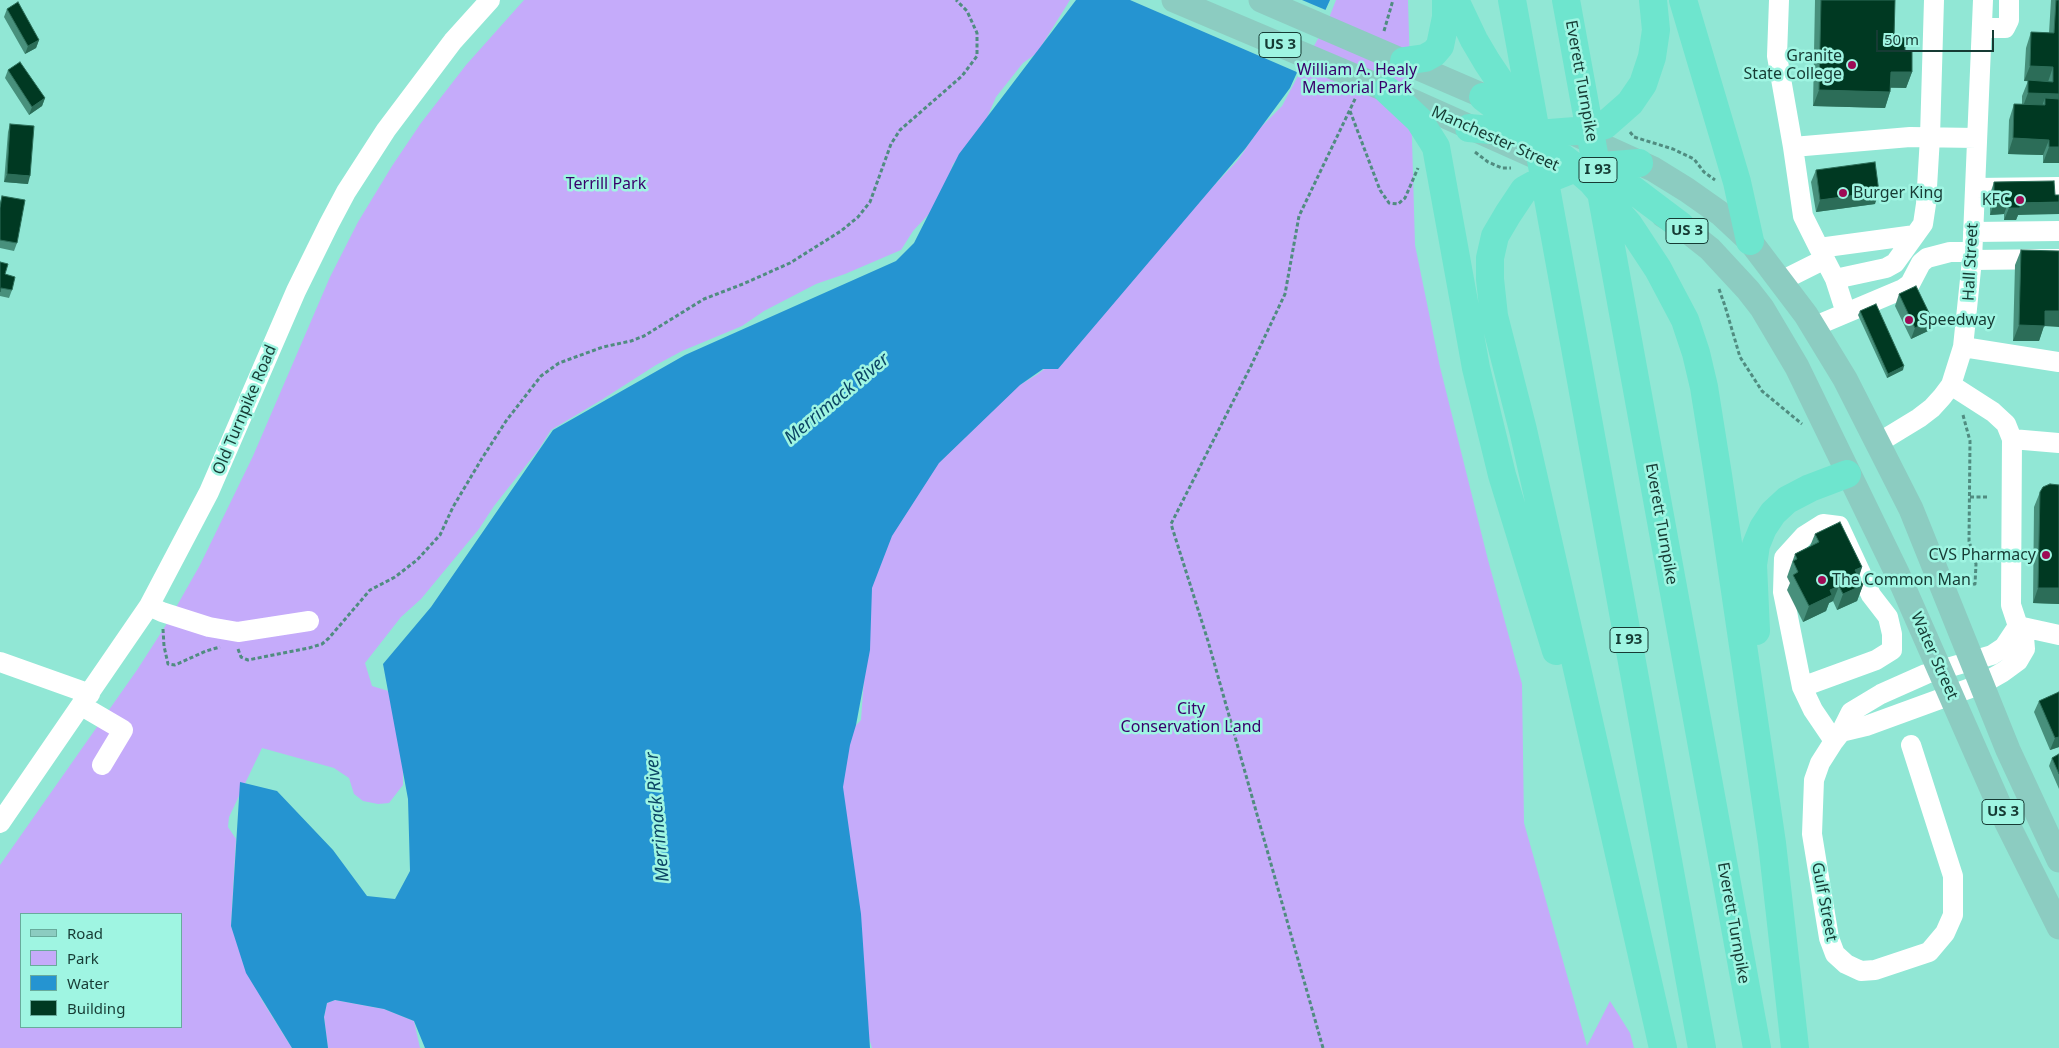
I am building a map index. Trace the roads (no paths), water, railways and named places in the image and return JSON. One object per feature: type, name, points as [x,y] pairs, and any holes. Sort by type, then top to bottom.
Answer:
[{"type":"highway","points":[[1404,61],[1425,58],[1434,53],[1440,46],[1446,17],[1446,0]]},
{"type":"highway","points":[[1455,0],[1466,26],[1507,92],[1545,128],[1629,225],[1658,269],[1685,320],[1696,353],[1704,387],[1765,795],[1795,1048]]},
{"type":"highway","name":"I 93","points":[[1512,0],[1702,1048]]},
{"type":"highway","name":"Everett Turnpike","points":[[1566,0],[1757,1048]]},
{"type":"highway","points":[[1469,128],[1545,128],[1605,125],[1630,104],[1644,84],[1652,57],[1656,30],[1653,0]]},
{"type":"highway","points":[[1684,0],[1736,182],[1750,242]]},
{"type":"highway","points":[[1387,90],[1419,120],[1436,147],[1476,368],[1502,475],[1622,866]]},
{"type":"highway","points":[[1483,97],[1545,128]]},
{"type":"highway","points":[[1639,163],[1584,172],[1533,184],[1524,190],[1495,236],[1490,258],[1490,279],[1494,316],[1523,430],[1663,1048]]},
{"type":"highway","points":[[1584,172],[1624,183],[1681,226]]},
{"type":"highway","points":[[1765,795],[1753,565],[1756,546],[1763,528],[1773,513],[1787,500],[1810,488],[1847,474]]},
{"type":"main road","name":"Manchester Street","points":[[1174,0],[1387,90],[1469,128],[1584,172]]},
{"type":"main road","name":"Manchester Street","points":[[1261,0],[1483,97]]},
{"type":"main road","name":"US 3","points":[[1545,128],[1618,152],[1653,169],[1701,199],[1721,214],[1750,242],[1781,281]]},
{"type":"main road","name":"Water Street","points":[[1681,226],[1710,249],[1748,290],[1762,308],[1797,367],[1913,609],[2007,823],[2059,927]]},
{"type":"main road","name":"Water Street","points":[[1781,281],[1798,303],[1845,379],[1911,509],[2008,750],[2059,860]]},
{"type":"main road","name":"Hall Street","points":[[1847,474],[1878,443]]},
{"type":"street","name":"Old Turnpike Road","points":[[0,823],[149,606],[209,492],[296,291],[339,205],[386,130],[454,41],[490,0]]},
{"type":"street","points":[[1780,0],[1777,56],[1804,216],[1836,279],[1846,313]]},
{"type":"street","points":[[1836,279],[1886,268],[1895,263],[1923,224],[1930,137],[1934,0]]},
{"type":"street","name":"Hall Street","points":[[1878,443],[1932,408],[1951,385],[1963,347],[1972,256],[1983,0]]},
{"type":"street","points":[[1982,28],[2005,28],[2009,20],[2009,0]]},
{"type":"street","points":[[1792,147],[1930,137],[1977,138]]},
{"type":"street","points":[[1975,188],[2059,187]]},
{"type":"street","points":[[1973,232],[2059,231]]},
{"type":"street","points":[[1781,281],[1822,253],[1916,235]]},
{"type":"street","points":[[1813,327],[1903,289],[1910,284],[1921,263],[1927,258],[1950,252],[1972,256],[2059,259]]},
{"type":"street","points":[[1963,347],[2059,362]]},
{"type":"street","points":[[1951,385],[1993,412],[2006,424],[2012,439],[2010,591],[2011,605],[2018,626]]},
{"type":"street","points":[[2012,439],[2059,444]]},
{"type":"street","points":[[1802,687],[1876,660],[1892,650],[1892,634],[1888,619],[1871,595],[1840,526],[1824,524],[1804,536],[1784,558],[1784,592],[1802,687],[1813,710],[1838,736],[1951,695],[1977,672],[1992,655],[2004,647],[2018,626]]},
{"type":"street","points":[[149,606],[201,625],[238,632],[309,621]]},
{"type":"street","points":[[1888,619],[1913,609]]},
{"type":"street","points":[[2018,626],[2059,635]]},
{"type":"street","points":[[0,662],[86,700],[123,730],[102,765]]},
{"type":"street","name":"Gulf Street","points":[[1911,745],[1952,876],[1953,915],[1945,933],[1929,952],[1875,970],[1861,971],[1846,964],[1835,954],[1829,938],[1812,834],[1814,780],[1820,763],[1851,712],[1880,694],[1940,670],[1977,672]]},
{"type":"water","name":"Merrimack River","points":[[1076,0],[1330,0],[1290,88],[1245,149],[1058,369],[1043,369],[1020,385],[939,463],[892,536],[872,588],[870,650],[843,787],[861,914],[870,1048],[425,1048],[414,1021],[384,1009],[335,1000],[327,1003],[324,1017],[328,1048],[292,1048],[246,973],[231,926],[240,782],[277,791],[333,850],[367,896],[395,899],[410,871],[408,799],[383,664],[431,607],[553,430],[685,355],[896,261],[914,243],[959,154]]},
{"type":"place","name":"Granite State College","points":[[1852,65]]},
{"type":"place","name":"Burger King","points":[[1843,193]]},
{"type":"place","name":"KFC","points":[[2020,200]]},
{"type":"place","name":"Speedway","points":[[1909,320]]},
{"type":"place","name":"CVS Pharmacy","points":[[2046,555]]},
{"type":"place","name":"The Common Man","points":[[1822,580]]},
{"type":"park label","name":"William A. Healy Memorial Park","points":[[1357,79]]},
{"type":"park label","name":"Terrill Park","points":[[606,184]]},
{"type":"park label","name":"City Conservation Land","points":[[1191,718]]}]
